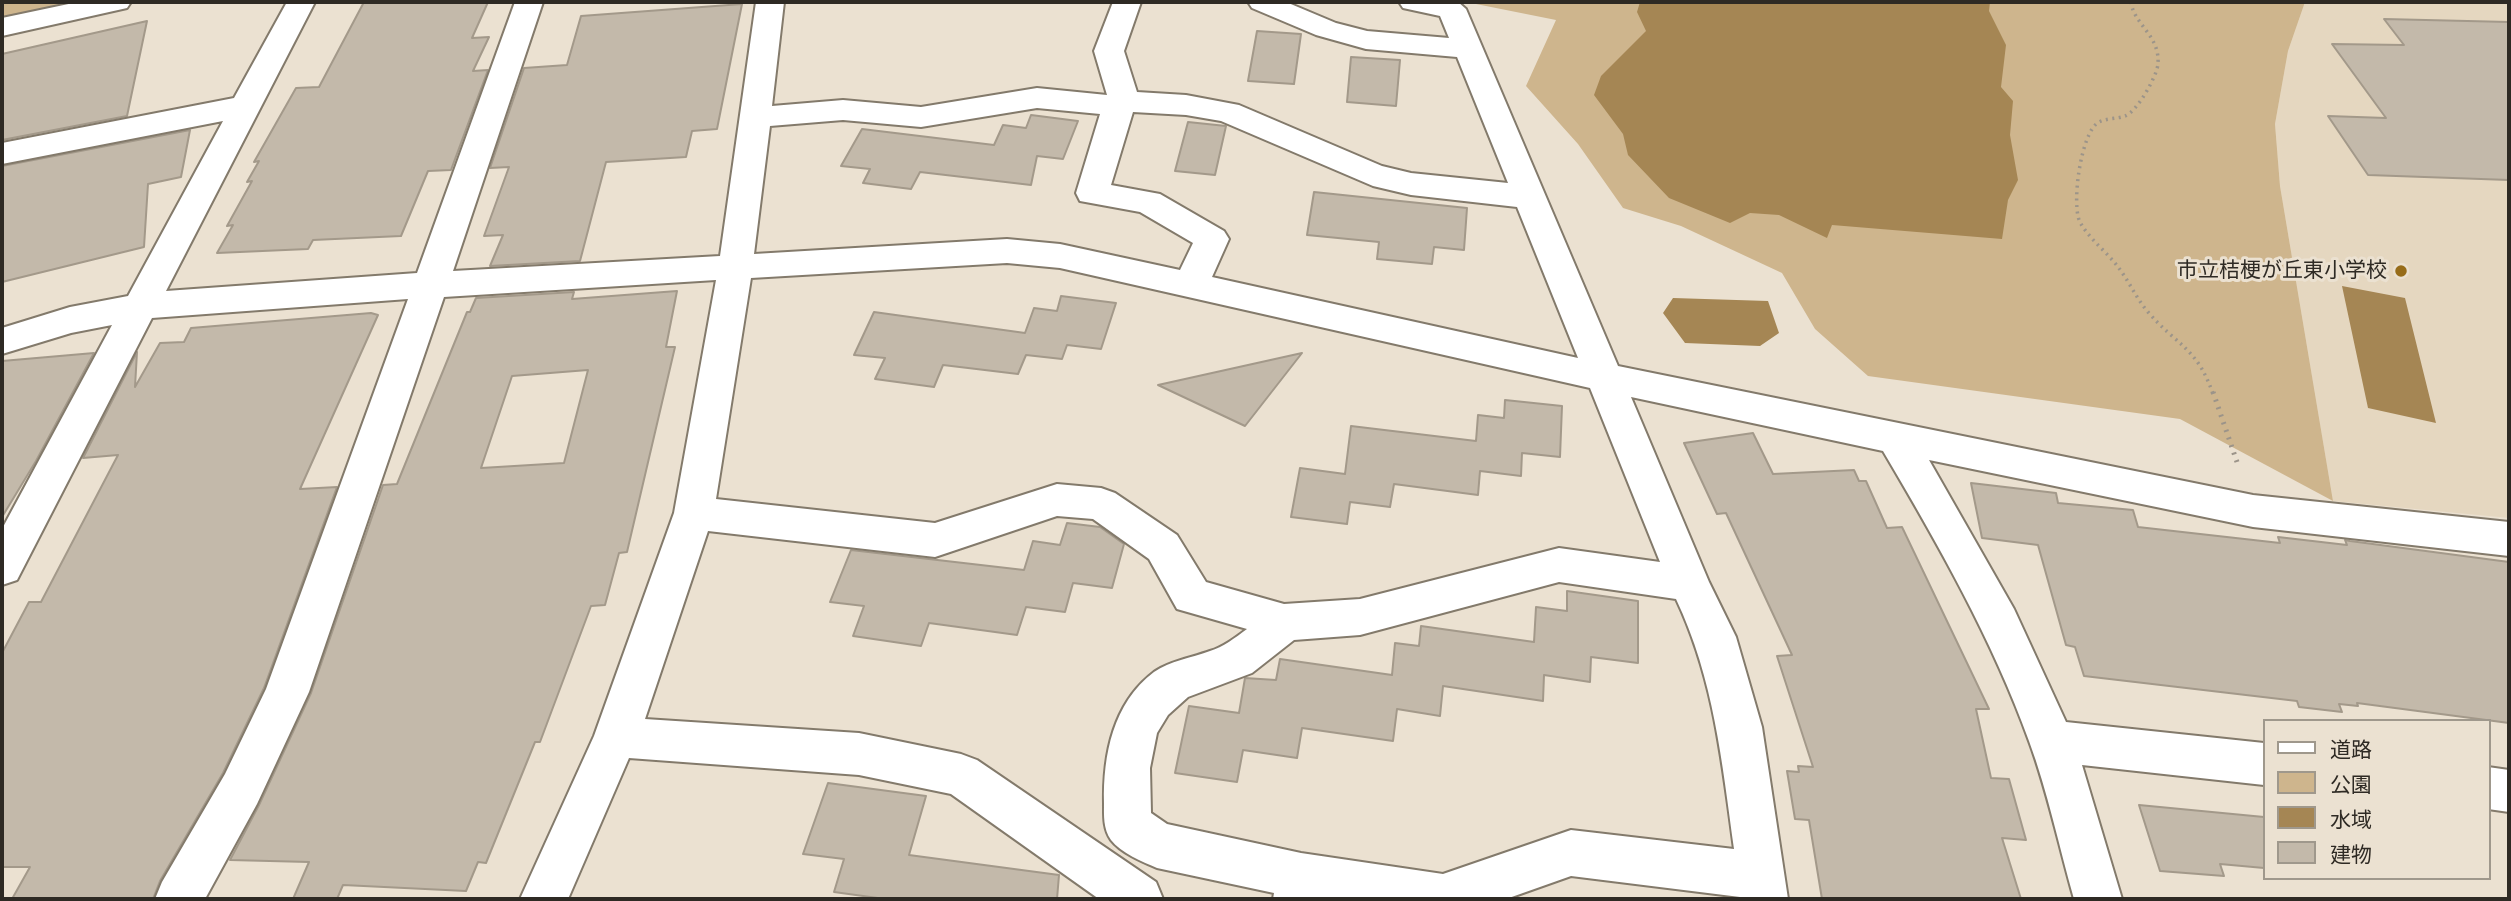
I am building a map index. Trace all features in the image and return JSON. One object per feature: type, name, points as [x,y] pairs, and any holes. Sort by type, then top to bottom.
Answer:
[{"type":"street","points":[[2,27],[117,2]]},
{"type":"street","points":[[2,568],[301,2]]},
{"type":"street","points":[[179,899],[241,789],[286,692],[529,2]]},
{"type":"street","points":[[544,899],[616,737],[694,513],[735,269],[770,2]]},
{"type":"street","points":[[1127,2],[1108,52],[1111,65],[1121,82],[1122,94],[1092,193],[1148,202],[1212,239],[1191,284]]},
{"type":"street","points":[[1262,2],[1326,29],[1366,40],[1469,49]]},
{"type":"street","points":[[1284,622],[1263,644],[1223,666],[1169,686],[1143,713],[1127,753],[1128,825],[1157,845],[1299,888],[1443,898],[1571,853],[1763,887],[1740,727],[1715,636],[1689,583],[1452,9],[1413,2]]},
{"type":"street","points":[[755,117],[843,110],[921,117],[1037,98],[1186,105],[1228,112],[1373,175],[1396,182],[1530,197]]},
{"type":"street","points":[[2,153],[247,106]]},
{"type":"street","points":[[2,341],[70,320],[141,306],[431,285],[1007,251],[1060,256],[1606,377],[2253,511],[2509,538]]},
{"type":"street","points":[[1894,436],[1960,547],[2003,632],[2051,741],[2098,899]]},
{"type":"street","points":[[694,513],[935,540],[1057,500],[1101,504],[1163,547],[1192,596],[1284,622],[1360,617],[1559,565],[1689,583]]},
{"type":"street","points":[[616,737],[859,754],[961,775],[1139,899]]},
{"type":"street","points":[[2051,741],[2262,764]]},
{"type":"street","points":[[2490,788],[2509,791]]},
{"type":"path","points":[[2130,2],[2132,11],[2150,32],[2156,47],[2158,65],[2137,110],[2127,116],[2098,122],[2086,136],[2077,187],[2078,221],[2118,267],[2148,313],[2191,351],[2207,376],[2253,511]]},
{"type":"shaded area","name":"市立桔梗が丘東小学校","points":[[2305,2],[2509,2],[2509,518],[2333,501],[2280,186],[2275,124],[2288,51]]},
{"type":"green space","points":[[2,2],[79,2],[2,19]]},
{"type":"green space","points":[[1466,2],[2305,2],[2288,51],[2275,124],[2280,186],[2333,501],[2180,419],[1868,376],[1815,329],[1782,273],[1681,226],[1623,208],[1578,144],[1526,86],[1556,20]]},
{"type":"water","points":[[1640,2],[1990,2],[1989,11],[2006,45],[2001,87],[2013,101],[2010,135],[2018,180],[2008,200],[2002,239],[1832,225],[1827,238],[1779,215],[1750,213],[1730,223],[1669,198],[1628,155],[1623,134],[1594,95],[1601,76],[1646,31],[1637,12]]},
{"type":"water","points":[[2342,286],[2405,298],[2436,423],[2368,408]]},
{"type":"water","points":[[1673,298],[1768,301],[1779,333],[1760,346],[1685,343],[1663,313]]},
{"type":"building","points":[[364,2],[488,2],[472,38],[489,37],[473,71],[488,70],[451,170],[428,171],[401,236],[313,240],[308,249],[217,253],[233,225],[227,226],[252,181],[247,182],[259,161],[254,162],[296,88],[319,87]]},
{"type":"building","points":[[742,4],[717,129],[692,131],[686,157],[606,162],[580,261],[490,266],[503,235],[484,236],[509,167],[490,168],[524,68],[567,65],[581,16]]},
{"type":"building","points":[[2384,19],[2509,22],[2509,180],[2368,175],[2328,116],[2386,118],[2332,44],[2404,45]]},
{"type":"building","points":[[147,21],[127,116],[2,140],[2,54]]},
{"type":"building","points":[[1257,31],[1301,34],[1294,84],[1248,81]]},
{"type":"building","points":[[1351,57],[1400,60],[1396,106],[1347,102]]},
{"type":"building","points":[[1031,115],[1078,121],[1063,159],[1037,156],[1031,185],[920,172],[911,189],[863,183],[870,169],[841,166],[862,129],[994,145],[1003,125],[1026,128]]},
{"type":"building","points":[[1188,122],[1226,126],[1215,175],[1175,171]]},
{"type":"building","points":[[190,130],[181,177],[148,184],[144,247],[2,282],[2,166]]},
{"type":"building","points":[[1314,192],[1467,208],[1464,250],[1434,247],[1432,264],[1377,259],[1379,242],[1307,235]]},
{"type":"building","points":[[677,291],[666,347],[675,347],[627,552],[619,553],[605,605],[591,606],[540,742],[535,742],[486,863],[478,862],[466,891],[343,885],[337,899],[293,899],[309,862],[230,860],[311,693],[383,485],[397,484],[467,312],[470,312],[476,298],[574,292],[572,299]],"holes":[[[588,370],[564,463],[481,468],[512,376]]]},
{"type":"building","points":[[1061,296],[1116,303],[1101,349],[1067,345],[1062,359],[1026,355],[1018,374],[943,365],[934,387],[875,379],[885,358],[854,355],[874,312],[1025,333],[1034,308],[1057,311]]},
{"type":"building","points":[[371,313],[378,315],[300,489],[337,487],[264,688],[223,773],[160,881],[153,899],[12,899],[30,867],[2,867],[2,653],[29,602],[41,602],[118,455],[83,458],[137,352],[135,387],[160,343],[184,342],[191,328]]},
{"type":"building","points":[[94,353],[36,461],[2,517],[2,361]]},
{"type":"building","points":[[1302,353],[1245,426],[1158,385]]},
{"type":"building","points":[[1505,400],[1562,406],[1560,457],[1522,453],[1521,476],[1480,471],[1478,495],[1394,484],[1390,507],[1350,502],[1347,524],[1291,517],[1300,468],[1345,474],[1351,426],[1476,441],[1478,415],[1504,418]]},
{"type":"building","points":[[1753,433],[1773,474],[1854,470],[1859,481],[1866,481],[1887,528],[1902,527],[1989,709],[1976,709],[1991,778],[2009,779],[2026,840],[2002,838],[2021,899],[1822,899],[1809,820],[1795,819],[1787,771],[1799,772],[1798,766],[1813,767],[1777,656],[1792,655],[1726,513],[1717,514],[1684,443]]},
{"type":"building","points":[[1971,483],[2056,493],[2058,503],[2133,510],[2138,527],[2280,543],[2278,537],[2347,545],[2345,540],[2509,562],[2509,723],[2357,703],[2358,706],[2339,704],[2342,712],[2299,707],[2297,701],[2084,676],[2075,647],[2066,645],[2038,545],[1982,538]]},
{"type":"building","points":[[1067,523],[1100,527],[1124,544],[1112,588],[1073,583],[1065,612],[1026,607],[1017,635],[929,623],[921,646],[853,636],[864,606],[830,602],[851,550],[1024,570],[1033,541],[1060,545]]},
{"type":"building","points":[[1567,591],[1638,601],[1638,663],[1591,657],[1590,682],[1544,675],[1543,701],[1443,686],[1440,716],[1397,709],[1393,741],[1302,728],[1297,758],[1243,750],[1237,782],[1175,773],[1189,706],[1239,713],[1245,678],[1276,680],[1280,659],[1392,675],[1395,643],[1419,646],[1421,626],[1534,642],[1536,607],[1567,611]]},
{"type":"building","points":[[828,783],[926,796],[909,855],[1059,875],[1057,899],[885,899],[834,892],[844,859],[803,854]]},
{"type":"building","points":[[2139,805],[2262,817],[2262,868],[2220,864],[2224,876],[2160,871]]},
{"type":"place","name":"市立桔梗が丘東小学校","points":[[2401,271]]}]
